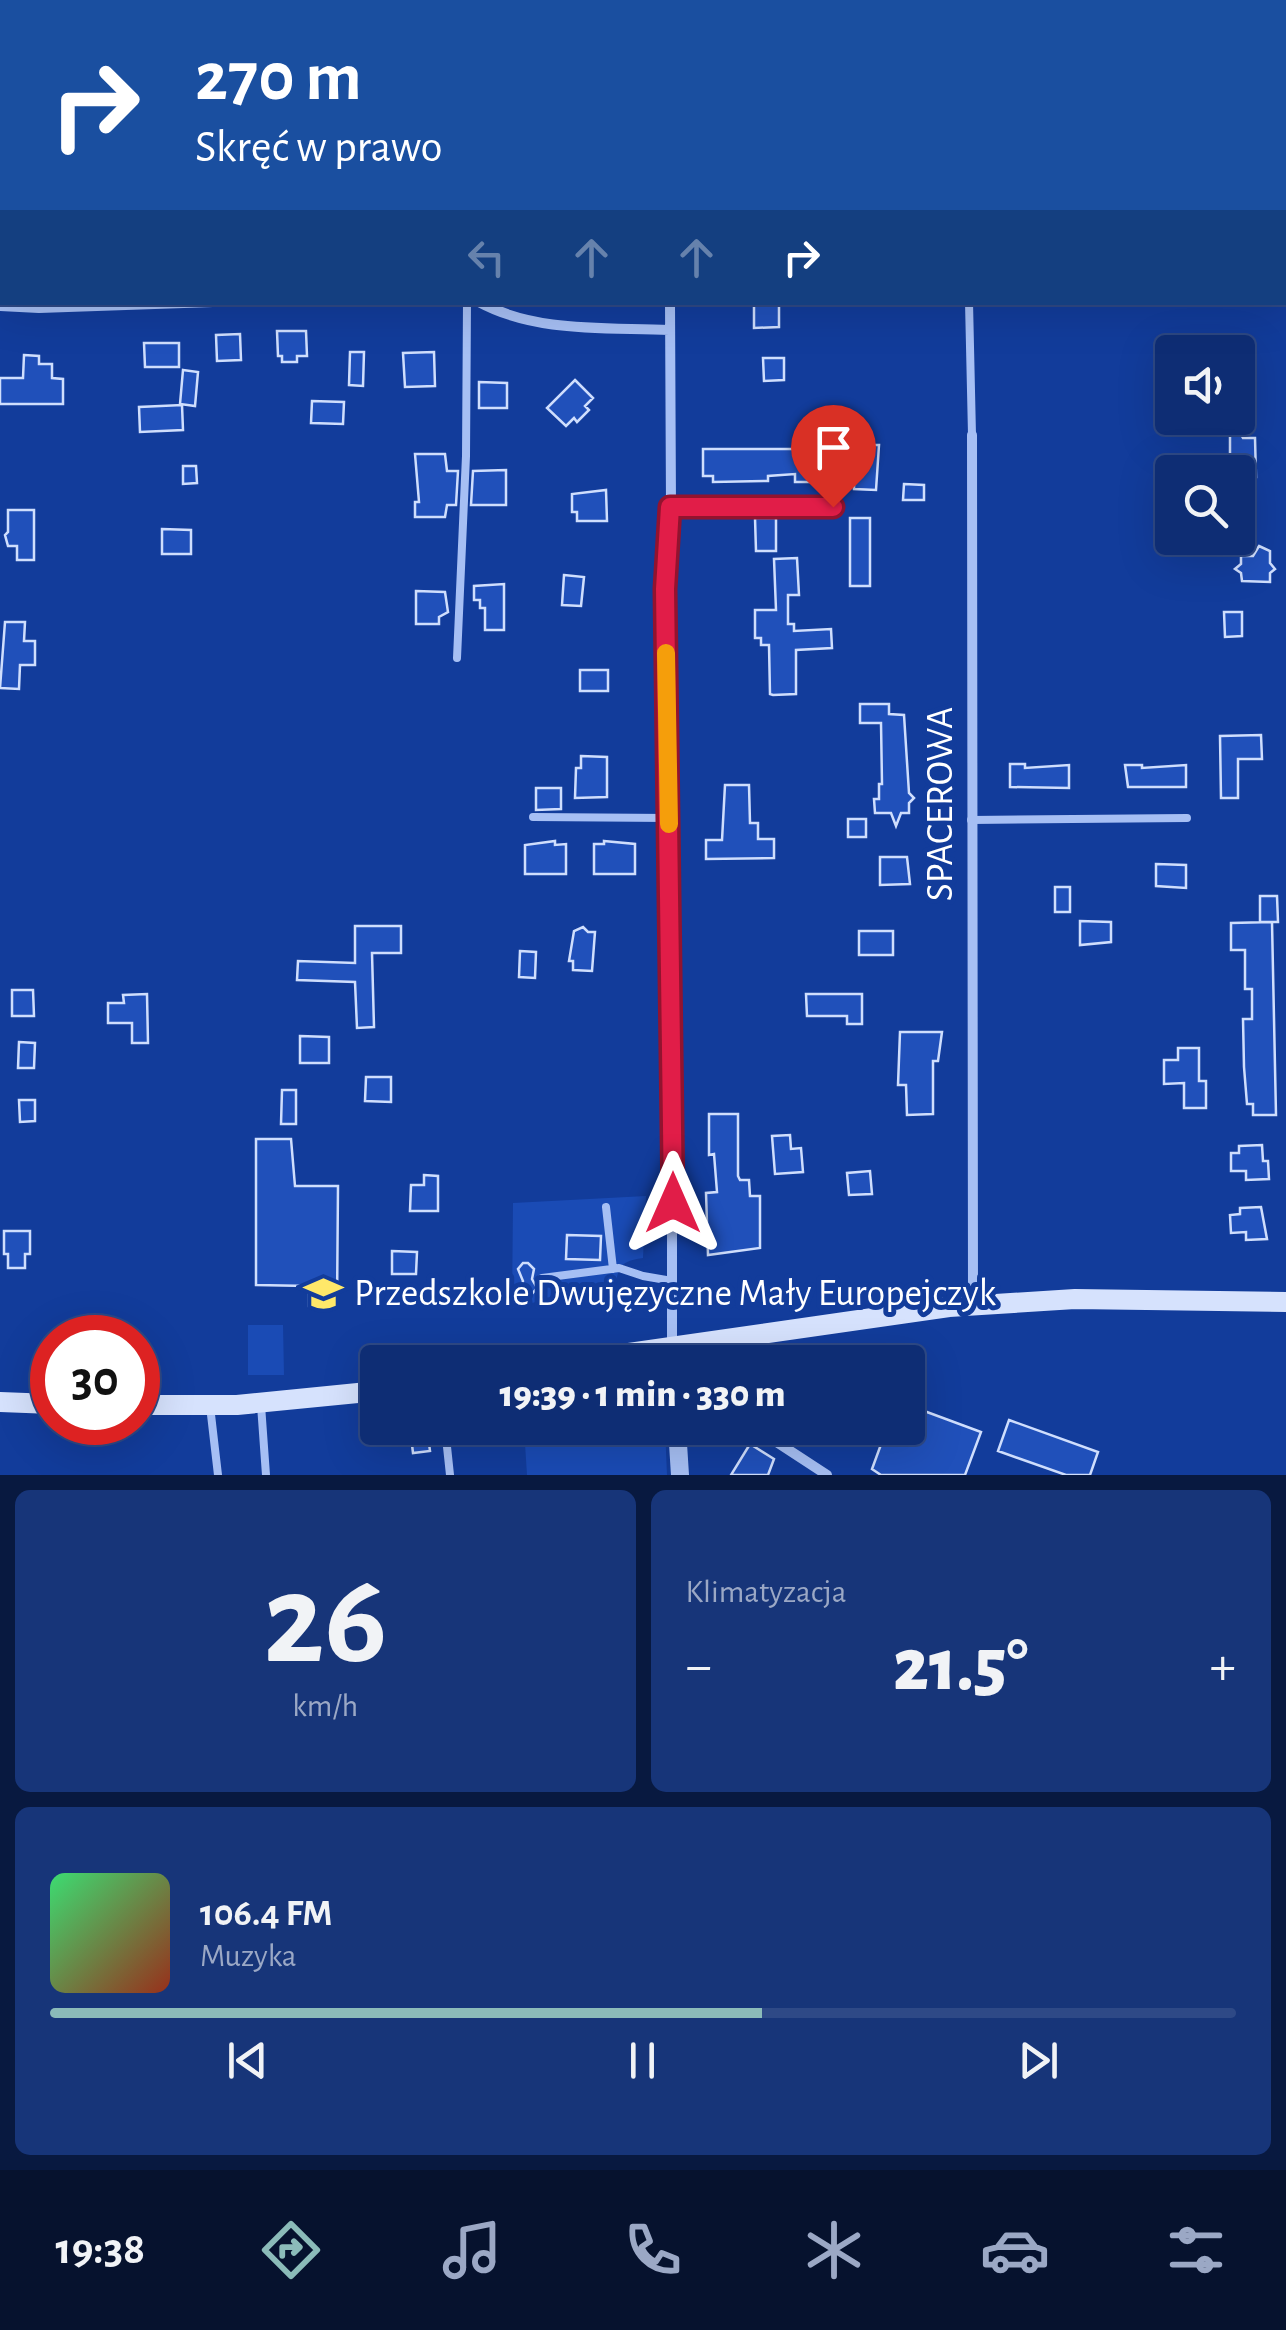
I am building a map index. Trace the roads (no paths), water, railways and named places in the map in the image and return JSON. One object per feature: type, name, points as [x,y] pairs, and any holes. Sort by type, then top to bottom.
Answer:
[{"type":"main road","points":[[722,1345],[903,1312],[973,1305],[1076,1299],[1286,1302]]},
{"type":"main road","points":[[160,1406],[261,1403],[360,1393]]},
{"type":"main road","points":[[0,1402],[30,1403]]},
{"type":"street","points":[[0,306],[39,305]]},
{"type":"street","points":[[485,305],[501,315],[538,323],[668,330]]},
{"type":"street","points":[[670,305],[670,507],[665,589],[673,1345]]},
{"type":"street","name":"SPACEROWA","points":[[972,435],[973,1305]]},
{"type":"street","points":[[679,1445],[682,1475]]},
{"type":"street","points":[[781,1445],[826,1475]]},
{"type":"lane","points":[[456,658],[466,456],[467,305]]},
{"type":"lane","name":"SPACEROWA","points":[[969,305],[972,435]]},
{"type":"lane","points":[[670,507],[833,507]]},
{"type":"lane","points":[[532,816],[669,818]]},
{"type":"lane","points":[[971,820],[1187,818]]},
{"type":"lane","points":[[606,1207],[612,1268]]},
{"type":"lane","points":[[542,1278],[612,1268],[672,1280]]},
{"type":"lane","points":[[261,1403],[266,1475]]},
{"type":"lane","points":[[210,1406],[218,1475]]},
{"type":"lane","points":[[447,1445],[450,1475]]},
{"type":"place","name":"Przedszkole Dwujęzyczne Mały Europejczyk","points":[[324,1294]]}]
